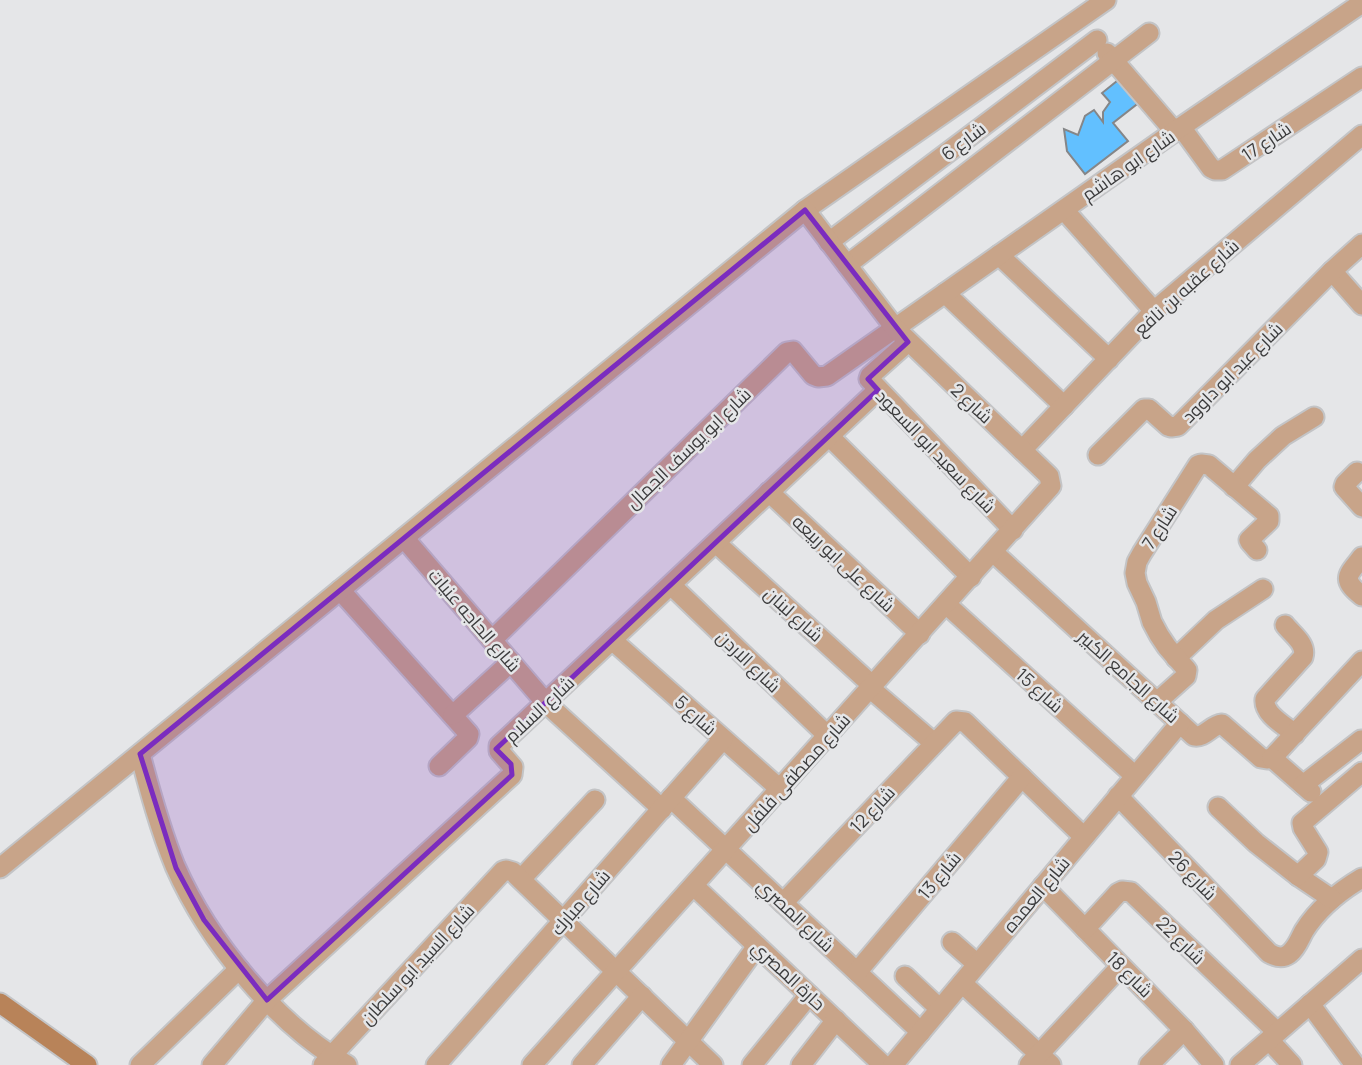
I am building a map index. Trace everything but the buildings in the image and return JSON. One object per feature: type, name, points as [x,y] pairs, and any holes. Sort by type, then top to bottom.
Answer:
[{"type":"main road","points":[[0,1003],[87,1065]]},
{"type":"street","points":[[0,867],[805,210],[1106,0]]},
{"type":"street","name":"شارع ابو هاشم","points":[[901,335],[945,293],[1362,3]]},
{"type":"street","points":[[1079,19],[1178,129]]},
{"type":"street","points":[[847,265],[1149,33]]},
{"type":"street","name":"شارع 6","points":[[829,242],[1097,40]]},
{"type":"street","name":"شارع 17","points":[[1178,129],[1211,168],[1222,170],[1362,77]]},
{"type":"street","name":"شارع عقبه بن نافع","points":[[1022,450],[1154,311],[1362,135]]},
{"type":"street","name":"شارع 2","points":[[805,210],[901,335],[1049,476]]},
{"type":"street","points":[[1064,210],[1154,311]]},
{"type":"street","name":"شارع عيد ابو داوود","points":[[1098,455],[1143,409],[1149,409],[1168,426],[1178,426],[1362,244]]},
{"type":"street","points":[[999,255],[1109,359]]},
{"type":"street","points":[[1332,271],[1362,305]]},
{"type":"street","points":[[945,293],[1064,406]]},
{"type":"street","name":"شارع سعيد ابو السعود","points":[[901,335],[869,377],[870,381],[1013,530]]},
{"type":"street","name":"شارع ابو يوسف الجمال","points":[[492,640],[787,352],[793,351],[813,374],[822,378],[901,335]]},
{"type":"street","name":"شارع السلام","points":[[212,1065],[267,1000],[512,775],[513,767],[499,751],[499,746],[878,390]]},
{"type":"street","points":[[1234,487],[1257,460],[1283,436],[1314,417]]},
{"type":"street","points":[[829,436],[971,577]]},
{"type":"street","name":"شارع 7","points":[[1176,658],[1152,622],[1136,583],[1135,573],[1137,562],[1199,465],[1209,465],[1270,517],[1250,539],[1257,550]]},
{"type":"street","points":[[1357,472],[1344,487],[1362,507]]},
{"type":"street","name":"شارع مصطفى فلفل","points":[[532,1065],[1049,490],[1049,476]]},
{"type":"street","name":"شارع على ابو ربيعه","points":[[769,492],[920,634]]},
{"type":"street","name":"شارع الحاجه عنيات","points":[[404,538],[546,703]]},
{"type":"street","name":"شارع لبنان","points":[[716,543],[934,743]]},
{"type":"street","name":"شارع الجامع الكبير","points":[[993,552],[1197,737],[1216,725],[1224,725],[1261,758],[1272,758]]},
{"type":"street","points":[[1362,557],[1347,580],[1362,596]]},
{"type":"street","name":"شارع الاردن","points":[[671,585],[828,736]]},
{"type":"street","points":[[1157,702],[1186,676],[1186,668],[1176,658],[1216,620],[1263,589]]},
{"type":"street","points":[[340,590],[467,732],[469,736],[439,766]]},
{"type":"street","name":"شارع 15","points":[[946,604],[1135,776]]},
{"type":"street","points":[[1285,625],[1301,643],[1303,657],[1264,703],[1267,711],[1295,734]]},
{"type":"street","name":"شارع 5","points":[[612,640],[780,789]]},
{"type":"street","points":[[453,715],[510,662]]},
{"type":"street","points":[[1324,804],[1272,758],[1362,662]]},
{"type":"street","name":"شارع المصري","points":[[546,703],[726,850],[921,1032]]},
{"type":"street","name":"شارع 12","points":[[783,904],[956,721],[965,722],[1022,777]]},
{"type":"street","name":"شارع العمده","points":[[893,1065],[1180,723]]},
{"type":"street","name":"شارع مبارك","points":[[436,1065],[723,739]]},
{"type":"street","points":[[1303,785],[1361,740]]},
{"type":"street","points":[[140,754],[155,812],[176,868],[204,920],[239,969],[267,1000],[334,1062]]},
{"type":"street","points":[[1298,876],[1316,859],[1318,852],[1302,823],[1362,772]]},
{"type":"street","points":[[1022,777],[1084,836]]},
{"type":"street","name":"شارع 13","points":[[857,972],[1022,777]]},
{"type":"street","name":"شارع 26","points":[[1118,796],[1269,953],[1277,957],[1287,956],[1294,949],[1304,931],[1332,899]]},
{"type":"street","name":"شارع السيد ابو سلطان","points":[[334,1062],[503,871],[517,875],[594,800]]},
{"type":"street","points":[[1218,807],[1256,843],[1332,899],[1362,878]]},
{"type":"street","points":[[517,875],[713,1065]]},
{"type":"street","name":"حارة المصري","points":[[694,886],[883,1065]]},
{"type":"street","name":"شارع 18","points":[[1043,886],[1184,1030],[1214,1065]]},
{"type":"street","name":"شارع 22","points":[[1085,929],[1118,893],[1131,892],[1273,1036],[1292,1065]]},
{"type":"street","points":[[952,942],[977,964]]},
{"type":"street","points":[[671,1065],[757,946]]},
{"type":"street","points":[[1240,1065],[1360,965]]},
{"type":"street","points":[[962,982],[1040,1061],[1121,966]]},
{"type":"street","points":[[140,1065],[239,969]]},
{"type":"street","points":[[905,976],[940,1009]]},
{"type":"street","points":[[752,1065],[808,995]]},
{"type":"street","points":[[582,1065],[642,996]]},
{"type":"street","points":[[1310,1004],[1356,1065]]},
{"type":"street","points":[[801,1065],[836,1020]]},
{"type":"street","points":[[1149,1065],[1184,1030]]},
{"type":"highlighted area","points":[[805,210],[908,342],[868,379],[878,390],[496,749],[511,764],[512,775],[267,1000],[204,920],[176,868],[140,754]]}]
